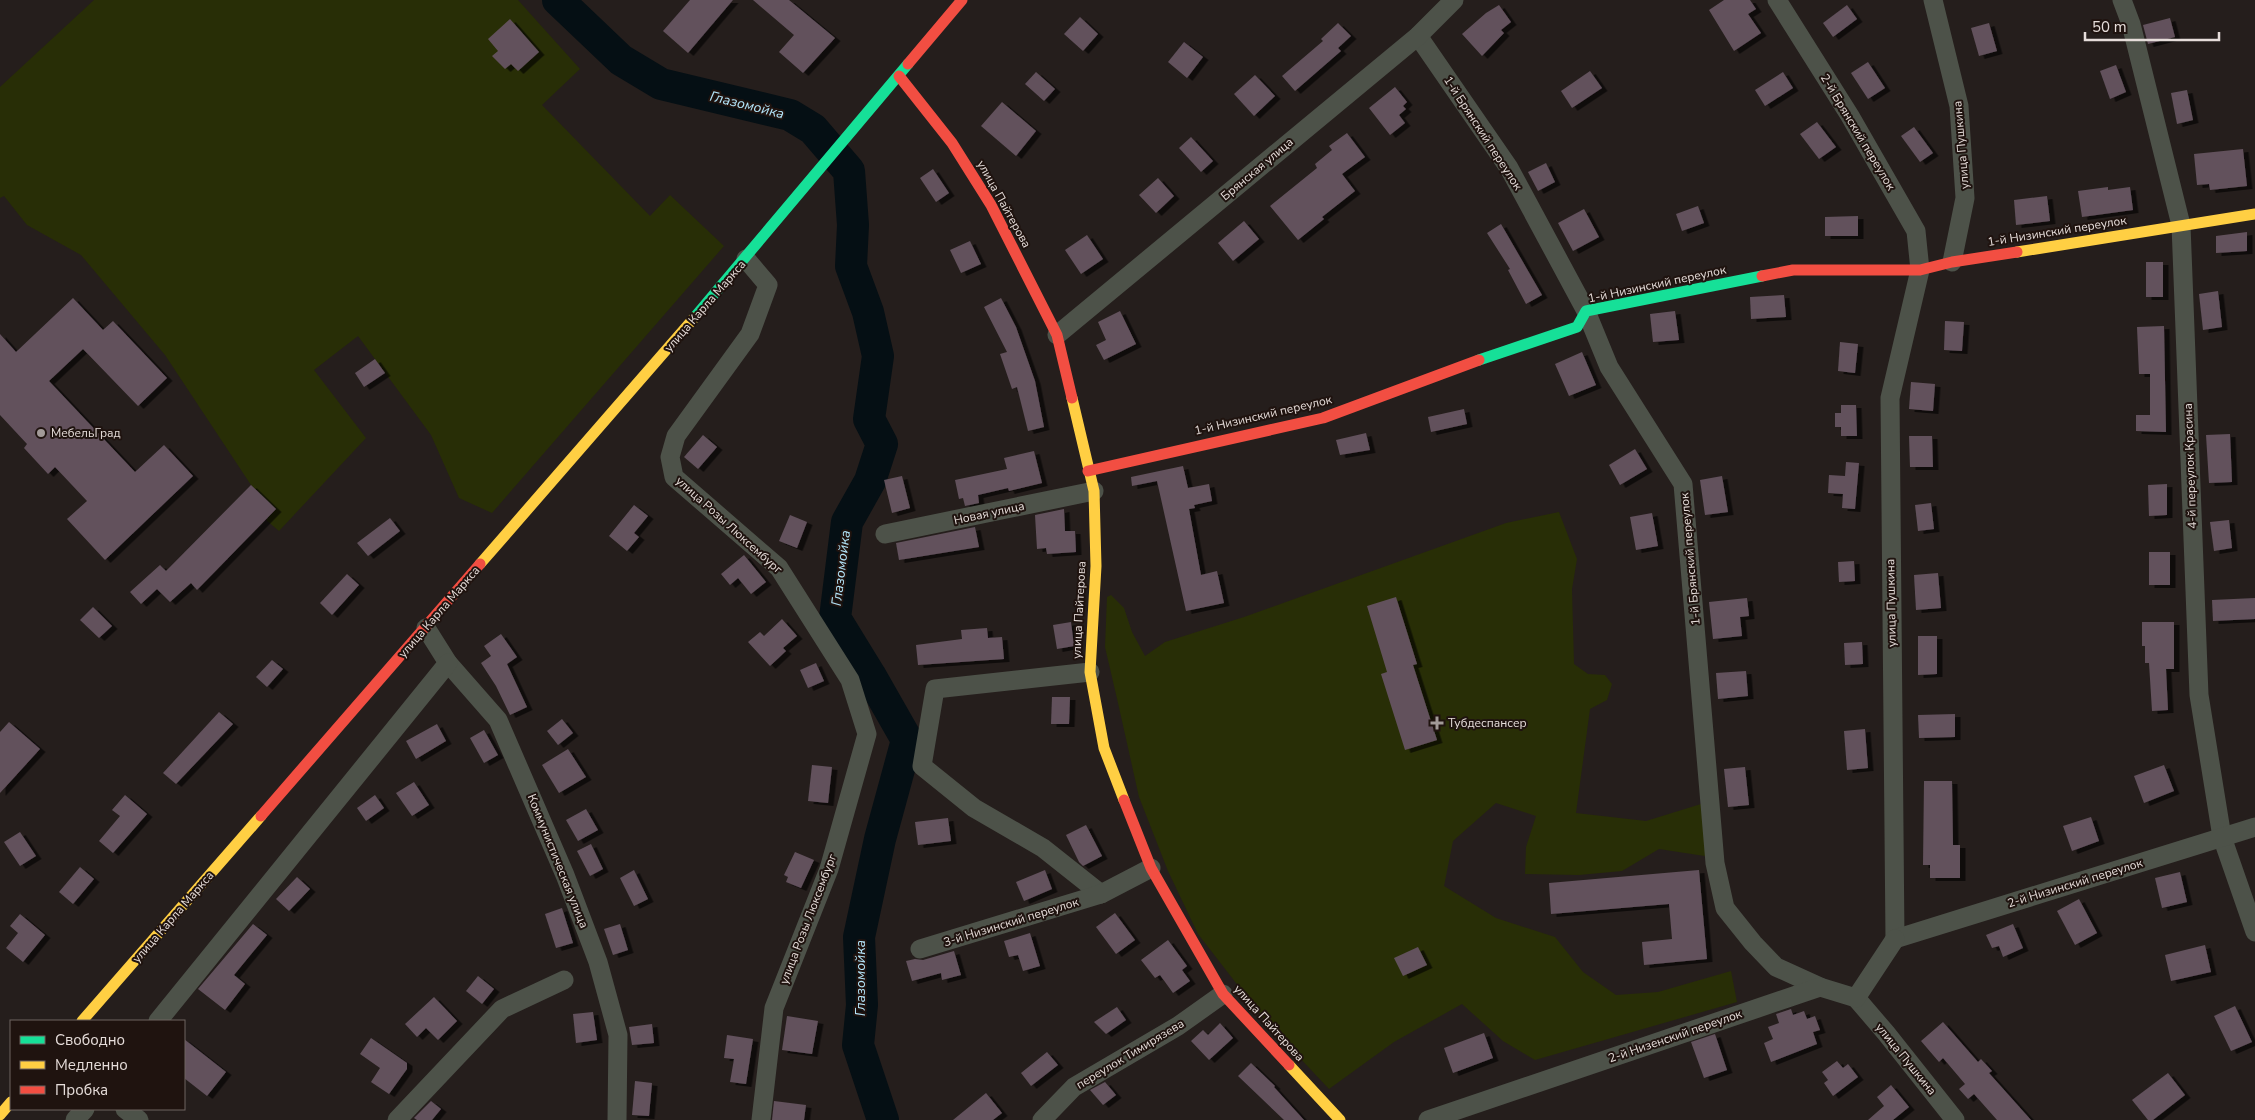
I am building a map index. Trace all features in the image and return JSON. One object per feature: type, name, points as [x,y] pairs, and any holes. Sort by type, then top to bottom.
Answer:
[{"type":"main road","points":[[899,76],[962,0]]},
{"type":"main road","name":"улица Карла Маркса","points":[[83,1020],[746,259],[792,200],[899,76]]},
{"type":"main road","name":"улица Пайтерова","points":[[899,76],[952,143],[991,205],[1057,335],[1094,491],[1096,566],[1090,672],[1104,748],[1151,868],[1223,994],[1340,1120]]},
{"type":"main road","name":"1-й Низинский переулок","points":[[1088,471],[1323,418],[1486,357],[1576,327],[1586,311],[1793,270],[1920,270],[1952,262],[2255,214]]},
{"type":"main road","points":[[0,1115],[10,1103]]},
{"type":"street","name":"Брянская улица","points":[[1057,335],[1418,36],[1454,0]]},
{"type":"street","name":"2-й Брянский переулок","points":[[1777,0],[1850,116],[1916,231],[1920,270]]},
{"type":"street","name":"улица Пушкина","points":[[1933,0],[1959,106],[1965,198],[1952,262]]},
{"type":"street","name":"4-й переулок Красина","points":[[2122,0],[2131,24],[2181,225],[2199,695],[2222,837],[2255,932]]},
{"type":"street","name":"1-й Брянский переулок","points":[[1418,36],[1509,168],[1586,311],[1609,367],[1683,484],[1715,863],[1725,908],[1753,943],[1776,967],[1820,987]]},
{"type":"street","name":"улица Розы Люксембург","points":[[746,259],[768,286],[750,334],[676,436],[670,457],[674,477],[779,568],[850,680],[867,734],[829,869],[774,1008],[761,1120]]},
{"type":"street","name":"улица Пушкина","points":[[1896,939],[1890,398],[1920,270]]},
{"type":"street","name":"Новая улица","points":[[885,534],[1094,491]]},
{"type":"street","name":"Коммунистическая улица","points":[[426,628],[448,663],[498,720],[566,875],[598,962],[618,1035],[616,1120]]},
{"type":"street","points":[[159,1020],[448,663]]},
{"type":"street","name":"3-й Низинский переулок","points":[[1090,672],[935,689],[922,766],[974,808],[1043,848],[1101,894]]},
{"type":"street","name":"2-й Низинский переулок","points":[[1896,939],[2255,827]]},
{"type":"street","name":"3-й Низинский переулок","points":[[920,949],[1101,894],[1151,868]]},
{"type":"street","points":[[1820,987],[1856,998],[1896,939]]},
{"type":"street","points":[[397,1120],[502,1009],[564,980]]},
{"type":"street","name":"2-й Низенский переулок","points":[[1428,1120],[1820,987]]},
{"type":"street","name":"переулок Тимирязева","points":[[1042,1120],[1074,1087],[1178,1026],[1223,994]]},
{"type":"street","name":"улица Пушкина","points":[[1856,998],[1955,1120]]},
{"type":"street","points":[[74,1120],[84,1110]]},
{"type":"street","points":[[126,1110],[139,1120]]},
{"type":"green space","points":[[94,0],[518,0],[580,69],[542,105],[650,216],[670,195],[724,246],[492,513],[459,498],[431,435],[358,336],[314,370],[366,438],[279,531],[266,520],[276,509],[251,485],[165,355],[81,255],[27,225],[4,196],[0,198],[0,87]]},
{"type":"green space","name":"Тубдеспансер","points":[[1559,512],[1577,559],[1572,589],[1574,664],[1588,674],[1605,675],[1612,684],[1607,700],[1590,709],[1576,813],[1646,821],[1701,804],[1711,857],[1659,849],[1622,871],[1579,875],[1525,874],[1526,847],[1536,816],[1496,803],[1453,841],[1444,886],[1496,918],[1555,937],[1583,972],[1616,995],[1658,992],[1731,971],[1737,1002],[1535,1060],[1503,1041],[1462,1004],[1394,1042],[1329,1089],[1267,1023],[1198,934],[1168,871],[1139,797],[1105,647],[1107,597],[1111,595],[1124,608],[1132,632],[1145,656],[1165,642],[1244,617],[1506,523]]},
{"type":"building","points":[[690,0],[733,0],[688,53],[663,31]]},
{"type":"building","points":[[753,0],[789,0],[835,38],[803,73],[779,52],[794,35]]},
{"type":"building","points":[[1724,0],[1750,0],[1756,9],[1748,14],[1761,33],[1734,51],[1709,10]]},
{"type":"building","points":[[1499,5],[1511,22],[1501,30],[1504,33],[1482,56],[1462,34],[1486,13]]},
{"type":"building","points":[[1847,5],[1857,19],[1833,37],[1823,23]]},
{"type":"building","points":[[1080,17],[1098,34],[1083,51],[1064,34]]},
{"type":"building","points":[[2170,18],[2175,37],[2148,44],[2143,25]]},
{"type":"building","points":[[510,19],[539,52],[518,71],[511,64],[505,69],[492,56],[498,51],[488,39]]},
{"type":"building","points":[[1338,23],[1351,36],[1338,48],[1341,51],[1295,91],[1282,76],[1323,41],[1321,39]]},
{"type":"building","points":[[1989,23],[1997,51],[1979,56],[1971,28]]},
{"type":"building","points":[[1184,42],[1203,57],[1187,78],[1168,62]]},
{"type":"building","points":[[1868,62],[1885,88],[1868,99],[1851,73]]},
{"type":"building","points":[[2116,65],[2126,92],[2110,99],[2100,71]]},
{"type":"building","points":[[1590,71],[1602,88],[1572,108],[1561,91]]},
{"type":"building","points":[[1036,72],[1055,89],[1044,101],[1025,84]]},
{"type":"building","points":[[1783,72],[1793,88],[1765,106],[1755,90]]},
{"type":"building","points":[[1255,75],[1275,96],[1254,116],[1234,94]]},
{"type":"building","points":[[1395,87],[1407,102],[1403,106],[1406,109],[1399,115],[1405,123],[1390,135],[1369,108]]},
{"type":"building","points":[[2187,90],[2193,120],[2177,124],[2171,93]]},
{"type":"building","points":[[1002,102],[1036,131],[1016,156],[981,126]]},
{"type":"building","points":[[1817,122],[1836,147],[1819,159],[1800,134]]},
{"type":"building","points":[[1914,127],[1933,153],[1920,162],[1901,136]]},
{"type":"building","points":[[1347,133],[1365,157],[1342,174],[1355,191],[1322,217],[1324,219],[1298,240],[1270,206],[1317,168],[1315,164],[1332,150],[1329,146]]},
{"type":"building","points":[[1191,137],[1213,161],[1201,172],[1179,148]]},
{"type":"building","points":[[2243,149],[2247,186],[2210,190],[2209,184],[2197,185],[2194,154]]},
{"type":"building","points":[[1546,163],[1555,182],[1538,191],[1528,172]]},
{"type":"building","points":[[933,169],[949,193],[936,202],[920,178]]},
{"type":"building","points":[[1158,178],[1174,196],[1156,213],[1139,195]]},
{"type":"building","points":[[2108,187],[2108,190],[2130,187],[2133,210],[2082,217],[2078,191]]},
{"type":"building","points":[[2047,196],[2050,221],[2016,225],[2014,200]]},
{"type":"building","points":[[1698,206],[1704,223],[1682,231],[1676,214]]},
{"type":"building","points":[[1584,209],[1599,237],[1573,251],[1558,223]]},
{"type":"building","points":[[1858,216],[1858,236],[1825,236],[1825,217]]},
{"type":"building","points":[[1244,221],[1259,239],[1233,261],[1218,243]]},
{"type":"building","points":[[1501,224],[1542,295],[1526,304],[1508,270],[1510,269],[1487,233]]},
{"type":"building","points":[[2247,232],[2247,251],[2216,253],[2216,236]]},
{"type":"building","points":[[1087,235],[1103,259],[1081,274],[1065,250]]},
{"type":"building","points":[[970,241],[981,264],[961,273],[950,250]]},
{"type":"building","points":[[2146,262],[2163,262],[2163,297],[2146,297]]},
{"type":"building","points":[[2218,291],[2222,327],[2203,330],[2199,294]]},
{"type":"building","points":[[1784,295],[1786,317],[1751,319],[1750,297]]},
{"type":"building","points":[[73,298],[103,330],[113,321],[167,378],[138,406],[83,349],[49,381],[135,472],[164,445],[193,476],[105,560],[67,519],[87,501],[55,467],[48,474],[24,448],[27,444],[0,415],[0,334],[16,352]]},
{"type":"building","points":[[1001,298],[1016,327],[1035,381],[1044,427],[1028,431],[1017,387],[1012,389],[1000,354],[1007,352],[984,307]]},
{"type":"building","points":[[1120,311],[1136,344],[1104,360],[1096,345],[1106,340],[1098,322]]},
{"type":"building","points":[[1675,311],[1679,340],[1653,342],[1650,314]]},
{"type":"building","points":[[1945,321],[1964,322],[1962,351],[1944,350]]},
{"type":"building","points":[[2164,326],[2166,432],[2136,431],[2136,415],[2150,415],[2150,374],[2139,374],[2137,327]]},
{"type":"building","points":[[1840,342],[1858,344],[1855,373],[1838,371]]},
{"type":"building","points":[[1582,352],[1596,385],[1569,396],[1555,364]]},
{"type":"building","points":[[375,359],[385,373],[364,387],[355,373]]},
{"type":"building","points":[[1911,382],[1935,384],[1933,411],[1909,409]]},
{"type":"building","points":[[1841,405],[1856,405],[1857,436],[1841,436],[1841,427],[1835,427],[1835,413],[1841,413]]},
{"type":"building","points":[[1464,409],[1467,424],[1431,432],[1428,417]]},
{"type":"building","points":[[1366,433],[1370,450],[1340,455],[1336,440]]},
{"type":"building","points":[[2230,434],[2232,482],[2209,483],[2206,435]]},
{"type":"building","points":[[703,435],[717,447],[698,469],[684,457]]},
{"type":"building","points":[[1909,436],[1932,436],[1933,467],[1910,467]]},
{"type":"building","points":[[1635,449],[1647,469],[1620,485],[1609,465]]},
{"type":"building","points":[[1034,451],[1042,483],[1009,491],[1008,488],[978,495],[979,503],[965,506],[963,498],[959,499],[955,480],[1007,469],[1004,458]]},
{"type":"building","points":[[1846,462],[1859,463],[1855,509],[1842,508],[1843,494],[1828,493],[1829,475],[1845,476]]},
{"type":"building","points":[[1183,466],[1188,488],[1209,484],[1212,501],[1194,505],[1195,508],[1189,509],[1201,575],[1217,571],[1224,603],[1186,611],[1157,481],[1132,486],[1131,477]]},
{"type":"building","points":[[902,476],[910,508],[892,513],[884,480]]},
{"type":"building","points":[[1722,476],[1728,512],[1705,515],[1700,480]]},
{"type":"building","points":[[2167,484],[2167,515],[2149,516],[2148,485]]},
{"type":"building","points":[[251,485],[276,509],[197,590],[191,583],[170,602],[157,589],[141,604],[130,592],[160,565],[166,571]]},
{"type":"building","points":[[1931,503],[1934,529],[1918,531],[1915,505]]},
{"type":"building","points":[[634,505],[648,516],[634,533],[639,537],[627,551],[609,536]]},
{"type":"building","points":[[1064,509],[1065,531],[1075,531],[1076,552],[1047,554],[1046,548],[1037,549],[1035,515]]},
{"type":"building","points":[[1652,513],[1658,546],[1636,550],[1630,517]]},
{"type":"building","points":[[790,515],[807,522],[797,548],[779,541]]},
{"type":"building","points":[[390,518],[400,531],[368,556],[357,543]]},
{"type":"building","points":[[2229,520],[2232,548],[2214,551],[2210,522]]},
{"type":"building","points":[[975,527],[979,547],[899,560],[896,543]]},
{"type":"building","points":[[2149,552],[2170,552],[2170,585],[2149,585]]},
{"type":"building","points":[[744,555],[766,582],[751,594],[738,578],[730,585],[721,574]]},
{"type":"building","points":[[1854,561],[1855,581],[1839,582],[1838,562]]},
{"type":"building","points":[[1938,573],[1941,608],[1916,610],[1914,575]]},
{"type":"building","points":[[347,574],[359,585],[332,615],[320,603]]},
{"type":"building","points":[[1396,597],[1417,664],[1413,665],[1437,740],[1405,750],[1381,674],[1387,672],[1367,606]]},
{"type":"building","points":[[1747,598],[1749,616],[1740,617],[1742,636],[1713,639],[1709,602]]},
{"type":"building","points":[[2255,598],[2255,619],[2213,621],[2212,600]]},
{"type":"building","points":[[93,607],[112,626],[99,638],[80,620]]},
{"type":"building","points":[[782,619],[797,636],[783,648],[786,651],[770,666],[748,642],[760,632],[764,636]]},
{"type":"building","points":[[1071,622],[1074,646],[1057,649],[1053,625]]},
{"type":"building","points":[[2142,622],[2174,622],[2174,669],[2166,669],[2168,710],[2152,711],[2149,663],[2145,663],[2145,646],[2142,646]]},
{"type":"building","points":[[987,628],[988,638],[1002,637],[1004,659],[918,665],[916,645],[962,639],[961,630]]},
{"type":"building","points":[[501,634],[517,657],[507,664],[527,707],[510,715],[496,686],[481,663],[491,656],[484,646]]},
{"type":"building","points":[[1918,636],[1937,636],[1937,674],[1918,675]]},
{"type":"building","points":[[1862,642],[1863,664],[1845,665],[1844,643]]},
{"type":"building","points":[[272,660],[283,669],[267,687],[256,677]]},
{"type":"building","points":[[816,663],[824,681],[808,688],[800,670]]},
{"type":"building","points":[[1746,671],[1748,696],[1718,699],[1716,673]]},
{"type":"building","points":[[1052,697],[1070,697],[1069,724],[1051,724]]},
{"type":"building","points":[[219,712],[233,724],[176,784],[163,773]]},
{"type":"building","points":[[1955,714],[1955,737],[1919,738],[1918,715]]},
{"type":"building","points":[[562,719],[573,733],[558,745],[547,731]]},
{"type":"building","points":[[9,722],[40,749],[0,793],[0,732]]},
{"type":"building","points":[[437,724],[446,741],[416,759],[406,741]]},
{"type":"building","points":[[1865,729],[1868,768],[1847,770],[1844,731]]},
{"type":"building","points":[[484,730],[498,755],[484,763],[470,738]]},
{"type":"building","points":[[568,749],[586,777],[559,793],[542,765]]},
{"type":"building","points":[[812,765],[832,767],[828,803],[808,801]]},
{"type":"building","points":[[2164,765],[2174,791],[2144,803],[2134,776]]},
{"type":"building","points":[[1745,767],[1749,805],[1728,807],[1724,769]]},
{"type":"building","points":[[1924,781],[1952,781],[1953,845],[1960,845],[1960,878],[1930,878],[1930,865],[1923,865]]},
{"type":"building","points":[[414,782],[429,805],[412,816],[396,793]]},
{"type":"building","points":[[125,795],[147,814],[113,853],[99,841],[120,816],[112,810]]},
{"type":"building","points":[[375,795],[384,808],[366,821],[357,808]]},
{"type":"building","points":[[586,809],[598,830],[578,841],[566,820]]},
{"type":"building","points":[[2091,817],[2099,841],[2072,851],[2063,826]]},
{"type":"building","points":[[948,818],[951,841],[918,845],[915,822]]},
{"type":"building","points":[[1086,825],[1102,856],[1083,866],[1079,862],[1066,835]]},
{"type":"building","points":[[20,832],[36,856],[20,866],[4,842]]},
{"type":"building","points":[[591,844],[603,869],[590,876],[577,851]]},
{"type":"building","points":[[795,852],[814,860],[801,888],[786,882],[788,877],[784,875]]},
{"type":"building","points":[[80,867],[94,879],[73,904],[59,892]]},
{"type":"building","points":[[634,870],[648,899],[634,906],[620,878]]},
{"type":"building","points":[[1045,870],[1052,889],[1024,901],[1016,882]]},
{"type":"building","points":[[1699,870],[1707,959],[1644,965],[1642,942],[1672,939],[1669,904],[1551,914],[1549,883]]},
{"type":"building","points":[[2180,872],[2187,902],[2162,908],[2155,878]]},
{"type":"building","points":[[297,877],[310,889],[289,911],[276,899]]},
{"type":"building","points":[[2079,899],[2097,933],[2075,945],[2057,911]]},
{"type":"building","points":[[562,908],[573,943],[556,948],[545,914]]},
{"type":"building","points":[[1115,913],[1135,940],[1116,954],[1096,927]]},
{"type":"building","points":[[20,914],[45,935],[23,962],[6,948],[18,933],[10,926]]},
{"type":"building","points":[[253,924],[267,935],[234,975],[245,984],[225,1010],[198,989]]},
{"type":"building","points":[[620,924],[628,950],[613,955],[604,929]]},
{"type":"building","points":[[2013,924],[2023,948],[2003,957],[1999,946],[1992,948],[1986,935]]},
{"type":"building","points":[[1030,933],[1040,966],[1023,971],[1018,955],[1009,957],[1004,941]]},
{"type":"building","points":[[1168,940],[1187,966],[1182,970],[1190,981],[1173,993],[1160,975],[1155,978],[1141,960]]},
{"type":"building","points":[[2205,945],[2211,972],[2171,981],[2165,955]]},
{"type":"building","points":[[1418,947],[1427,965],[1403,976],[1394,958]]},
{"type":"building","points":[[954,951],[961,975],[942,980],[941,973],[912,981],[906,961],[923,960]]},
{"type":"building","points":[[478,976],[494,989],[482,1004],[466,991]]},
{"type":"building","points":[[434,997],[457,1021],[438,1040],[426,1028],[417,1037],[405,1024]]},
{"type":"building","points":[[2235,1006],[2252,1042],[2231,1051],[2214,1016]]},
{"type":"building","points":[[1117,1007],[1126,1020],[1106,1034],[1094,1022]]},
{"type":"building","points":[[1791,1009],[1793,1015],[1804,1011],[1807,1019],[1815,1016],[1820,1030],[1813,1032],[1817,1044],[1771,1062],[1764,1043],[1773,1039],[1768,1027],[1779,1023],[1776,1014]]},
{"type":"building","points":[[593,1012],[597,1040],[576,1043],[573,1014]]},
{"type":"building","points":[[787,1016],[818,1021],[812,1054],[782,1050]]},
{"type":"building","points":[[1943,1022],[1978,1062],[1981,1059],[1992,1071],[1989,1073],[2031,1120],[1997,1120],[1974,1094],[1968,1099],[1959,1089],[1965,1084],[1943,1058],[1939,1062],[1921,1041]]},
{"type":"building","points":[[1220,1023],[1233,1038],[1209,1060],[1191,1041],[1203,1030],[1208,1035]]},
{"type":"building","points":[[652,1024],[654,1043],[632,1045],[629,1027]]},
{"type":"building","points":[[1484,1033],[1493,1058],[1453,1073],[1444,1048]]},
{"type":"building","points":[[1715,1034],[1727,1070],[1704,1078],[1691,1042]]},
{"type":"building","points":[[727,1035],[753,1039],[746,1084],[730,1082],[734,1059],[724,1058]]},
{"type":"building","points":[[371,1038],[407,1063],[407,1069],[389,1094],[371,1082],[380,1068],[360,1054]]},
{"type":"building","points":[[185,1040],[226,1072],[207,1096],[185,1079]]},
{"type":"building","points":[[1047,1052],[1058,1065],[1031,1086],[1021,1073]]},
{"type":"building","points":[[1837,1061],[1843,1068],[1848,1064],[1858,1077],[1833,1096],[1824,1083],[1828,1080],[1822,1072]]},
{"type":"building","points":[[1251,1063],[1275,1086],[1304,1120],[1284,1120],[1238,1076]]},
{"type":"building","points":[[2168,1073],[2185,1095],[2153,1120],[2148,1120],[2132,1100]]},
{"type":"building","points":[[635,1081],[652,1083],[649,1116],[632,1115]]},
{"type":"building","points":[[1105,1082],[1116,1095],[1103,1105],[1090,1090]]},
{"type":"building","points":[[1891,1085],[1909,1107],[1893,1120],[1868,1120],[1884,1106],[1877,1097]]},
{"type":"building","points":[[986,1093],[1002,1113],[993,1120],[953,1120]]},
{"type":"building","points":[[431,1101],[441,1109],[432,1120],[417,1120],[414,1118]]},
{"type":"building","points":[[774,1101],[806,1105],[804,1120],[772,1120]]},
{"type":"waterway","name":"Глазомойка","points":[[558,0],[621,60],[661,84],[790,115],[813,129],[849,171],[853,225],[851,266],[868,312],[878,356],[869,419],[882,444],[870,481],[847,522],[835,618],[907,740],[880,839],[859,937],[862,1005],[858,1045],[883,1120]]},
{"type":"traffic: fast","points":[[694,318],[908,64]]},
{"type":"traffic: fast","points":[[1479,360],[1577,327],[1586,311],[1762,276]]},
{"type":"traffic: slow","points":[[2017,252],[2255,214]]},
{"type":"traffic: slow","points":[[480,564],[694,318]]},
{"type":"traffic: slow","points":[[1072,398],[1094,491],[1096,566],[1090,672],[1104,748],[1124,800]]},
{"type":"traffic: slow","points":[[83,1020],[261,816]]},
{"type":"traffic: slow","points":[[1289,1065],[1340,1120]]},
{"type":"traffic: slow","points":[[0,1115],[10,1103]]},
{"type":"traffic: jam","points":[[908,64],[962,0]]},
{"type":"traffic: jam","points":[[899,76],[952,143],[991,205],[1057,335],[1072,398]]},
{"type":"traffic: jam","points":[[1762,276],[1793,270],[1920,270],[1952,262],[2017,252]]},
{"type":"traffic: jam","points":[[1088,471],[1323,418],[1479,360]]},
{"type":"traffic: jam","points":[[261,816],[480,564]]},
{"type":"traffic: jam","points":[[1124,800],[1151,868],[1223,994],[1289,1065]]},
{"type":"place","name":"МебельГрад","points":[[41,433]]},
{"type":"place","name":"Тубдеспансер","points":[[1437,723]]}]
